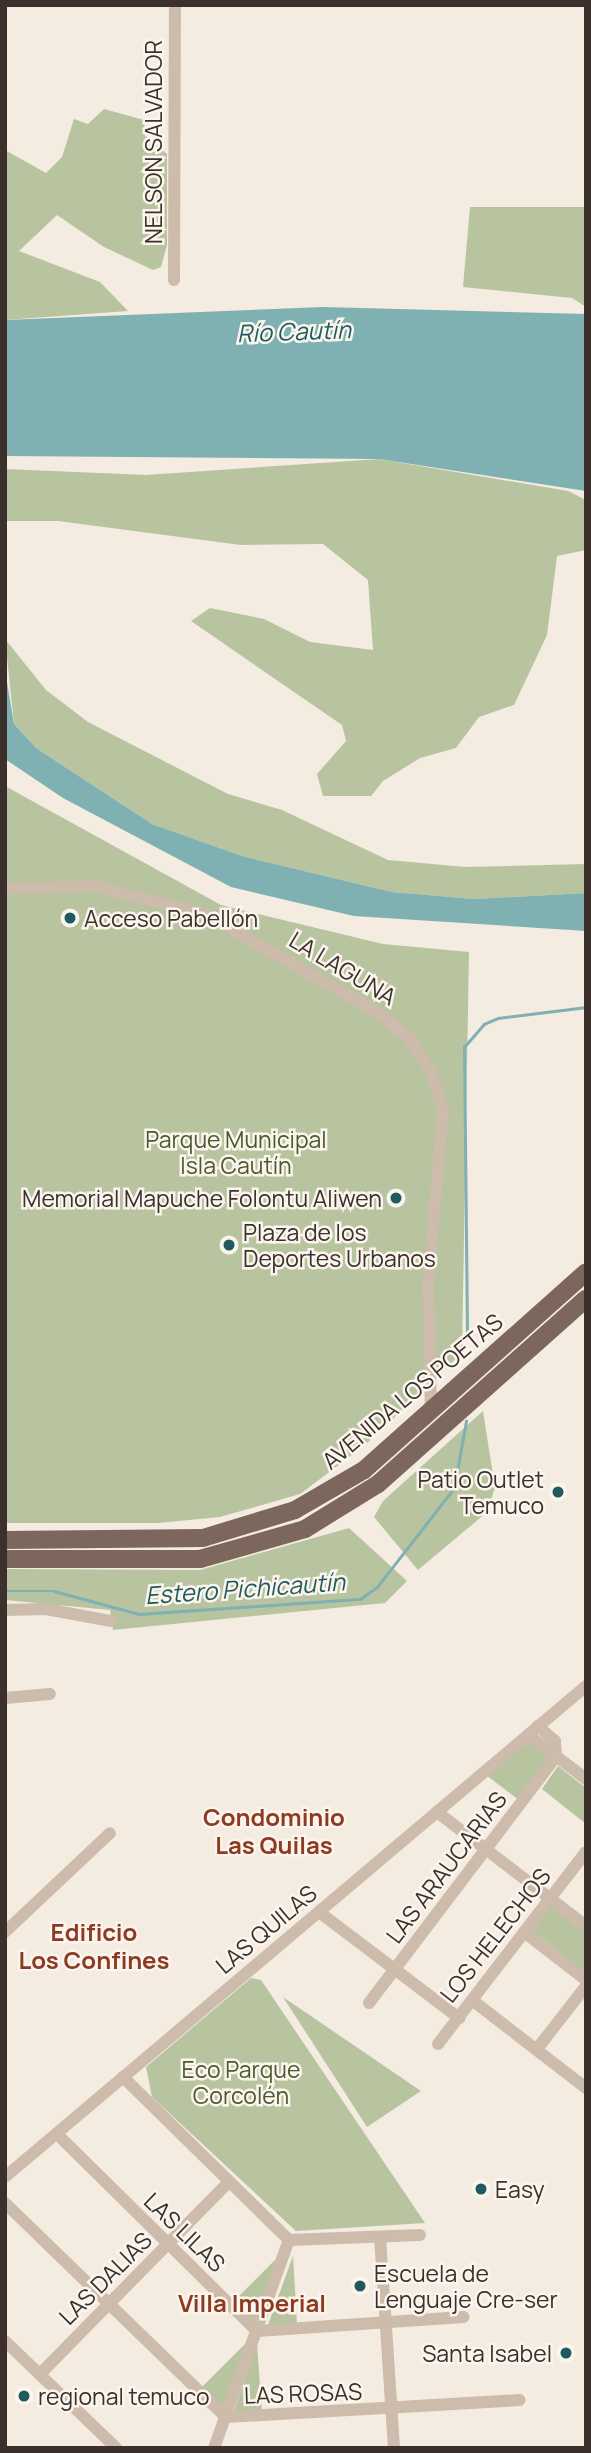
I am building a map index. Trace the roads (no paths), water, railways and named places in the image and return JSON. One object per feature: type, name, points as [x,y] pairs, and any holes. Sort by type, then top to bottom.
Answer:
[{"type":"main road","name":"AVENIDA LOS POETAS","points":[[5,1540],[182,1540],[244,1530],[331,1492],[431,1411],[586,1272]]},
{"type":"main road","name":"AVENIDA LOS POETAS","points":[[5,1559],[164,1562],[270,1543],[321,1521],[379,1483],[586,1299]]},
{"type":"main road","points":[[492,1383],[569,1327]]},
{"type":"street","name":"NELSON SALVADOR","points":[[174,280],[175,5]]},
{"type":"street","name":"LA LAGUNA","points":[[5,889],[94,886],[205,914],[377,1012],[409,1038],[431,1072],[443,1111],[428,1281],[431,1411]]},
{"type":"street","points":[[5,1610],[46,1609],[110,1621]]},
{"type":"street","name":"LAS QUILAS","points":[[5,2177],[586,1686]]},
{"type":"street","points":[[5,1698],[50,1694]]},
{"type":"street","points":[[538,1726],[555,1741],[556,1756]]},
{"type":"street","points":[[527,1735],[586,1779]]},
{"type":"street","name":"LAS ARAUCARIAS","points":[[369,2003],[556,1756]]},
{"type":"street","points":[[437,1812],[586,1926]]},
{"type":"street","points":[[5,1932],[110,1833]]},
{"type":"street","name":"LOS HELECHOS","points":[[438,2044],[586,1852]]},
{"type":"street","points":[[318,1912],[458,2018]]},
{"type":"street","points":[[524,1932],[586,1980]]},
{"type":"street","points":[[537,2049],[586,1986]]},
{"type":"street","points":[[472,2000],[586,2088]]},
{"type":"street","points":[[123,2077],[289,2240],[420,2235]]},
{"type":"street","name":"LAS LILAS","points":[[57,2134],[257,2331]]},
{"type":"street","name":"LAS DALIAS","points":[[40,2374],[229,2182]]},
{"type":"street","name":"LAS ROSAS","points":[[5,2203],[226,2417],[391,2410],[520,2400]]},
{"type":"street","points":[[380,2237],[394,2448]]},
{"type":"street","points":[[214,2448],[289,2240]]},
{"type":"street","points":[[257,2331],[464,2317]]},
{"type":"street","points":[[5,2342],[116,2448]]},
{"type":"water","name":"Río Cautín","points":[[323,307],[586,314],[586,491],[379,459],[5,456],[5,320]]},
{"type":"water","points":[[5,670],[14,724],[36,748],[152,824],[242,856],[392,892],[474,899],[586,893],[586,931],[354,916],[231,887],[63,798],[5,759]]},
{"type":"waterway","name":"Estero Pichicautín","points":[[467,1332],[464,1047],[484,1024],[498,1018],[586,1007]]},
{"type":"waterway","name":"Estero Pichicautín","points":[[5,1591],[54,1591],[139,1614],[360,1599],[377,1587],[454,1488],[466,1421]]},
{"type":"place","name":"Acceso Pabellón","points":[[70,918]]},
{"type":"place","name":"Memorial Mapuche Folontu Aliwen","points":[[396,1198]]},
{"type":"place","name":"Plaza de los Deportes Urbanos","points":[[229,1245]]},
{"type":"place","name":"Patio Outlet Temuco","points":[[558,1492]]},
{"type":"place","name":"Easy","points":[[481,2189]]},
{"type":"place","name":"Escuela de Lenguaje Cre-ser","points":[[360,2286]]},
{"type":"place","name":"Santa Isabel","points":[[566,2353]]},
{"type":"place","name":"regional temuco","points":[[24,2396]]},
{"type":"district","name":"Condominio Las Quilas","points":[[274,1831]]},
{"type":"district","name":"Edificio Los Confines","points":[[94,1946]]},
{"type":"district","name":"Villa Imperial","points":[[252,2303]]},
{"type":"park label","name":"Parque Municipal Isla Cautín","points":[[236,1152]]},
{"type":"park label","name":"Eco Parque Corcolén","points":[[241,2082]]}]
